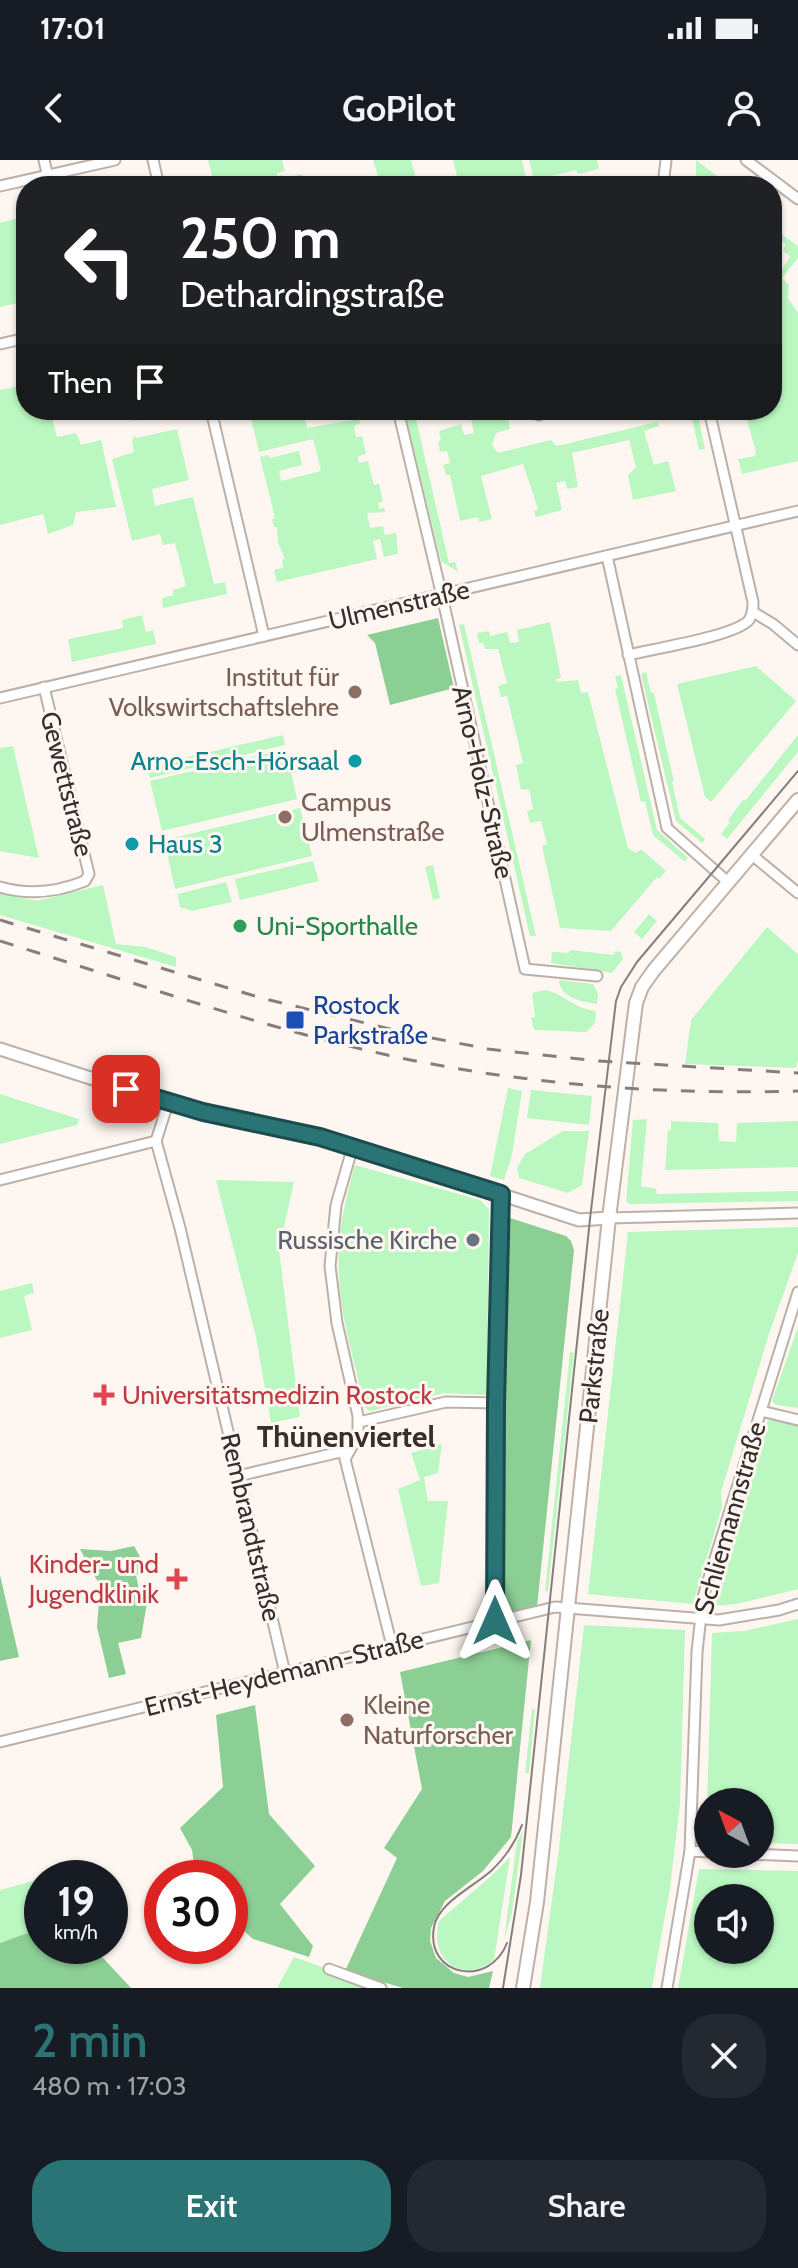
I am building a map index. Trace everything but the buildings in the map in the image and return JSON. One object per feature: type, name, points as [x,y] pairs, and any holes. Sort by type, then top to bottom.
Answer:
[{"type":"main road","name":"Parkstraße","points":[[523,1988],[537,1902],[609,1218],[636,1003],[654,970],[798,800]]},
{"type":"street","points":[[65,176],[115,160]]},
{"type":"street","points":[[746,160],[767,176]]},
{"type":"street","points":[[213,420],[264,636]]},
{"type":"street","name":"Arno-Holz-Straße","points":[[400,420],[525,969],[597,976]]},
{"type":"street","points":[[628,655],[730,631],[748,621],[753,612],[711,420]]},
{"type":"street","name":"Ulmenstraße","points":[[0,698],[798,511]]},
{"type":"street","points":[[607,556],[667,828],[728,882]]},
{"type":"street","points":[[753,612],[798,645]]},
{"type":"street","name":"Gewettstraße","points":[[0,887],[35,892],[74,886],[85,881],[89,874],[44,687]]},
{"type":"street","points":[[752,855],[798,893]]},
{"type":"street","points":[[0,1049],[168,1103],[353,1146],[579,1220],[798,1213]]},
{"type":"street","points":[[0,1180],[156,1141],[168,1103]]},
{"type":"street","name":"Rembrandtstraße","points":[[156,1141],[180,1228],[285,1673]]},
{"type":"street","points":[[353,1146],[336,1205],[330,1266],[337,1323],[359,1422],[358,1436],[345,1459],[392,1646]]},
{"type":"street","points":[[495,1621],[501,1194]]},
{"type":"street","name":"Schliemannstraße","points":[[667,1988],[690,1851],[703,1597],[798,1292]]},
{"type":"street","points":[[359,1422],[446,1402],[496,1403]]},
{"type":"street","points":[[761,1411],[798,1420]]},
{"type":"street","points":[[238,1476],[348,1452]]},
{"type":"street","name":"Ernst-Heydemann-Straße","points":[[0,1742],[555,1607],[719,1620],[746,1617],[798,1604]]},
{"type":"street","points":[[690,1851],[694,1851]]},
{"type":"street","points":[[774,1855],[798,1856]]},
{"type":"street","points":[[329,1969],[381,1988]]},
{"type":"green space","points":[[208,160],[282,160],[285,171],[277,173],[277,176],[212,176]]},
{"type":"green space","points":[[373,160],[411,160],[415,176],[378,176]]},
{"type":"green space","points":[[453,160],[522,160],[526,176],[457,176]]},
{"type":"green space","points":[[529,160],[597,160],[599,169],[578,174],[576,170],[551,176],[533,176]]},
{"type":"green space","points":[[696,160],[717,176],[696,176]]},
{"type":"green space","points":[[16,218],[16,303],[0,307],[0,223]]},
{"type":"green space","points":[[782,235],[798,246],[798,258],[782,278],[782,270],[790,256],[783,251],[786,244],[782,241]]},
{"type":"green space","points":[[782,278],[789,285],[788,298],[798,313],[798,461],[742,474],[738,459],[755,456],[747,420],[782,420]]},
{"type":"green space","points":[[16,387],[16,420],[53,420],[57,437],[76,433],[81,445],[101,440],[116,507],[76,512],[73,525],[48,534],[43,514],[0,525],[0,390]]},
{"type":"green space","points":[[251,420],[305,420],[307,428],[359,420],[360,423],[354,426],[356,437],[362,436],[366,454],[358,456],[359,463],[368,461],[374,485],[379,484],[383,502],[378,503],[379,509],[384,508],[385,512],[367,513],[370,528],[383,526],[385,535],[396,533],[398,554],[384,557],[380,539],[373,541],[377,559],[277,582],[274,570],[283,568],[282,560],[285,559],[272,519],[275,518],[260,457],[268,455],[270,458],[299,451],[302,465],[279,471],[281,481],[321,471],[313,439],[259,452]]},
{"type":"green space","points":[[406,420],[416,420],[449,563],[455,562],[458,572],[441,561]]},
{"type":"green space","points":[[471,420],[508,420],[510,429],[496,433],[492,445],[498,453],[551,440],[557,446],[657,422],[659,426],[644,431],[654,465],[668,461],[676,491],[633,500],[628,475],[636,467],[629,440],[572,453],[578,487],[567,489],[565,481],[556,483],[562,510],[536,517],[534,511],[538,509],[523,464],[481,476],[492,519],[479,522],[478,517],[460,521],[450,475],[446,475],[443,465],[450,463],[447,451],[440,452],[439,431],[461,424],[464,435],[474,433]]},
{"type":"green space","points":[[692,420],[699,420],[705,449],[699,450]]},
{"type":"green space","points":[[177,429],[189,480],[152,489],[155,506],[193,497],[214,584],[225,582],[227,594],[163,608],[162,598],[186,586],[175,543],[163,545],[160,534],[132,541],[112,459],[134,452],[134,435],[136,438]]},
{"type":"green space","points":[[142,615],[146,632],[153,630],[156,644],[72,662],[68,639],[123,628],[122,620]]},
{"type":"green space","points":[[438,618],[454,688],[390,705],[375,643],[367,635]]},
{"type":"green space","points":[[550,622],[561,678],[556,679],[557,682],[578,680],[581,693],[588,692],[628,848],[636,853],[641,849],[666,871],[659,879],[657,877],[611,931],[560,928],[542,846],[547,844],[541,821],[530,823],[527,811],[533,809],[529,789],[521,790],[516,765],[523,763],[507,696],[501,697],[498,686],[507,683],[498,649],[485,649],[483,643],[479,643],[477,633],[489,631],[490,636],[507,632],[510,643],[519,642],[517,630]]},
{"type":"green space","points":[[464,624],[536,936],[530,936],[459,625]]},
{"type":"green space","points":[[756,666],[796,701],[711,802],[705,797],[677,684]]},
{"type":"green space","points":[[646,672],[651,693],[654,693],[680,818],[705,839],[702,843],[676,821],[641,674]]},
{"type":"green space","points":[[621,675],[657,830],[688,858],[685,862],[653,835],[645,801],[641,802],[615,689],[618,688],[615,676]]},
{"type":"green space","points":[[283,735],[285,745],[150,778],[148,771],[152,765]]},
{"type":"green space","points":[[798,735],[798,752],[727,839],[721,834],[730,822],[728,820]]},
{"type":"green space","points":[[13,746],[39,858],[0,851],[0,748]]},
{"type":"green space","points":[[286,749],[297,799],[162,831],[150,781]]},
{"type":"green space","points":[[300,808],[312,856],[175,889],[164,840]]},
{"type":"green space","points":[[313,861],[319,881],[240,900],[235,879]]},
{"type":"green space","points":[[433,865],[440,898],[433,900],[425,867]]},
{"type":"green space","points":[[226,882],[232,902],[192,911],[180,907],[177,894]]},
{"type":"green space","points":[[103,885],[116,944],[146,947],[176,957],[176,967],[0,915],[0,893],[37,901]]},
{"type":"green space","points":[[649,914],[657,921],[642,939],[634,932]]},
{"type":"green space","points":[[767,927],[798,954],[796,1068],[685,1064],[691,1020]]},
{"type":"green space","points":[[570,950],[614,955],[615,951],[621,952],[623,959],[612,973],[551,963],[552,952],[569,953]]},
{"type":"green space","points":[[559,980],[593,984],[598,994],[597,1004],[568,995]]},
{"type":"green space","points":[[545,990],[596,1011],[595,1023],[586,1032],[534,1030],[532,993]]},
{"type":"green space","points":[[508,1088],[522,1091],[512,1155],[504,1180],[490,1176]]},
{"type":"green space","points":[[531,1090],[592,1096],[589,1125],[527,1118]]},
{"type":"green space","points":[[0,1094],[79,1119],[77,1125],[0,1144]]},
{"type":"green space","points":[[647,1119],[641,1186],[656,1189],[657,1194],[798,1191],[798,1201],[629,1204],[626,1201],[633,1120]]},
{"type":"green space","points":[[671,1121],[718,1123],[719,1141],[736,1142],[737,1123],[798,1121],[798,1167],[665,1170]]},
{"type":"green space","points":[[563,1131],[589,1131],[582,1185],[568,1193],[519,1178],[517,1168],[525,1154]]},
{"type":"green space","points":[[355,1165],[480,1200],[489,1209],[487,1395],[444,1393],[370,1411],[365,1408],[343,1312],[338,1265],[342,1218]]},
{"type":"green space","points":[[216,1180],[294,1182],[279,1250],[300,1417],[271,1423],[256,1337]]},
{"type":"green space","points":[[507,1217],[566,1236],[574,1250],[537,1607],[498,1616]]},
{"type":"green space","points":[[798,1227],[798,1253],[769,1334],[721,1492],[722,1507],[693,1604],[588,1594],[628,1232]]},
{"type":"green space","points":[[32,1283],[34,1293],[24,1296],[32,1330],[0,1338],[0,1291]]},
{"type":"green space","points":[[798,1327],[798,1408],[776,1405],[772,1401]]},
{"type":"green space","points":[[570,1352],[574,1353],[548,1591],[545,1591]]},
{"type":"green space","points":[[768,1420],[798,1425],[798,1589],[737,1604],[713,1606],[717,1586]]},
{"type":"green space","points":[[442,1444],[438,1473],[424,1477],[428,1501],[448,1501],[439,1583],[421,1586],[398,1489],[420,1480],[411,1453]]},
{"type":"green space","points":[[134,1546],[148,1571],[136,1575],[140,1594],[147,1593],[148,1597],[141,1638],[118,1643],[126,1674],[109,1678],[97,1627],[100,1586],[80,1549],[111,1551]]},
{"type":"green space","points":[[0,1575],[19,1657],[0,1661]]},
{"type":"green space","points":[[798,1619],[798,1844],[774,1843],[774,1788],[708,1788],[712,1633],[744,1631]]},
{"type":"green space","points":[[584,1625],[685,1630],[680,1804],[670,1888],[652,1988],[540,1988]]},
{"type":"green space","points":[[531,1640],[511,1837],[483,1871],[445,1901],[431,1928],[430,1941],[436,1958],[454,1973],[468,1977],[493,1971],[489,1988],[403,1988],[345,1971],[397,1858],[384,1848],[422,1789],[400,1672]]},
{"type":"green space","points":[[255,1705],[269,1814],[315,1866],[280,1904],[313,1946],[309,1957],[248,1935],[248,1860],[193,1860],[192,1850],[180,1828],[223,1787],[216,1715]]},
{"type":"green space","points":[[532,1709],[535,1709],[529,1773],[525,1773]]},
{"type":"green space","points":[[523,1831],[512,1913],[504,1940],[517,1841]]},
{"type":"green space","points":[[510,1857],[494,1960],[470,1970],[450,1964],[438,1947],[439,1921]]},
{"type":"green space","points":[[699,1869],[798,1871],[798,1988],[678,1988],[694,1897],[694,1964],[774,1964],[774,1884],[696,1884]]},
{"type":"green space","points":[[24,1883],[24,1935],[0,1943],[0,1890]]},
{"type":"green space","points":[[24,1934],[24,1964],[109,1964],[131,1988],[0,1988],[0,1943]]},
{"type":"green space","points":[[294,1957],[381,1988],[277,1988]]},
{"type":"tram line","points":[[503,1988],[521,1875],[616,1001],[637,962],[798,771]]},
{"type":"tram line","points":[[507,1943],[499,1957],[487,1967],[461,1971],[439,1957],[434,1944],[434,1927],[449,1903],[501,1861],[522,1825]]},
{"type":"railway","points":[[0,920],[265,999],[488,1049],[598,1061],[798,1073]]},
{"type":"railway","points":[[0,941],[199,1004],[401,1058],[499,1075],[598,1086],[698,1091],[798,1091]]},
{"type":"place","name":"Institut für Volkswirtschaftslehre","points":[[355,692]]},
{"type":"place","name":"Arno-Esch-Hörsaal","points":[[355,761]]},
{"type":"place","name":"Campus Ulmenstraße","points":[[285,817]]},
{"type":"place","name":"Haus 3","points":[[132,844]]},
{"type":"place","name":"Uni-Sporthalle","points":[[240,926]]},
{"type":"place","name":"Rostock Parkstraße","points":[[295,1020]]},
{"type":"place","name":"Russische Kirche","points":[[473,1240]]},
{"type":"place","name":"Universitätsmedizin Rostock","points":[[104,1395]]},
{"type":"place","name":"Kinder- und Jugendklinik","points":[[177,1579]]},
{"type":"place","name":"Kleine Naturforscher","points":[[347,1720]]},
{"type":"district","name":"Thünenviertel","points":[[346,1437]]},
{"type":"route","points":[[126,1089],[203,1112],[350,1145],[501,1194],[495,1621]]}]
